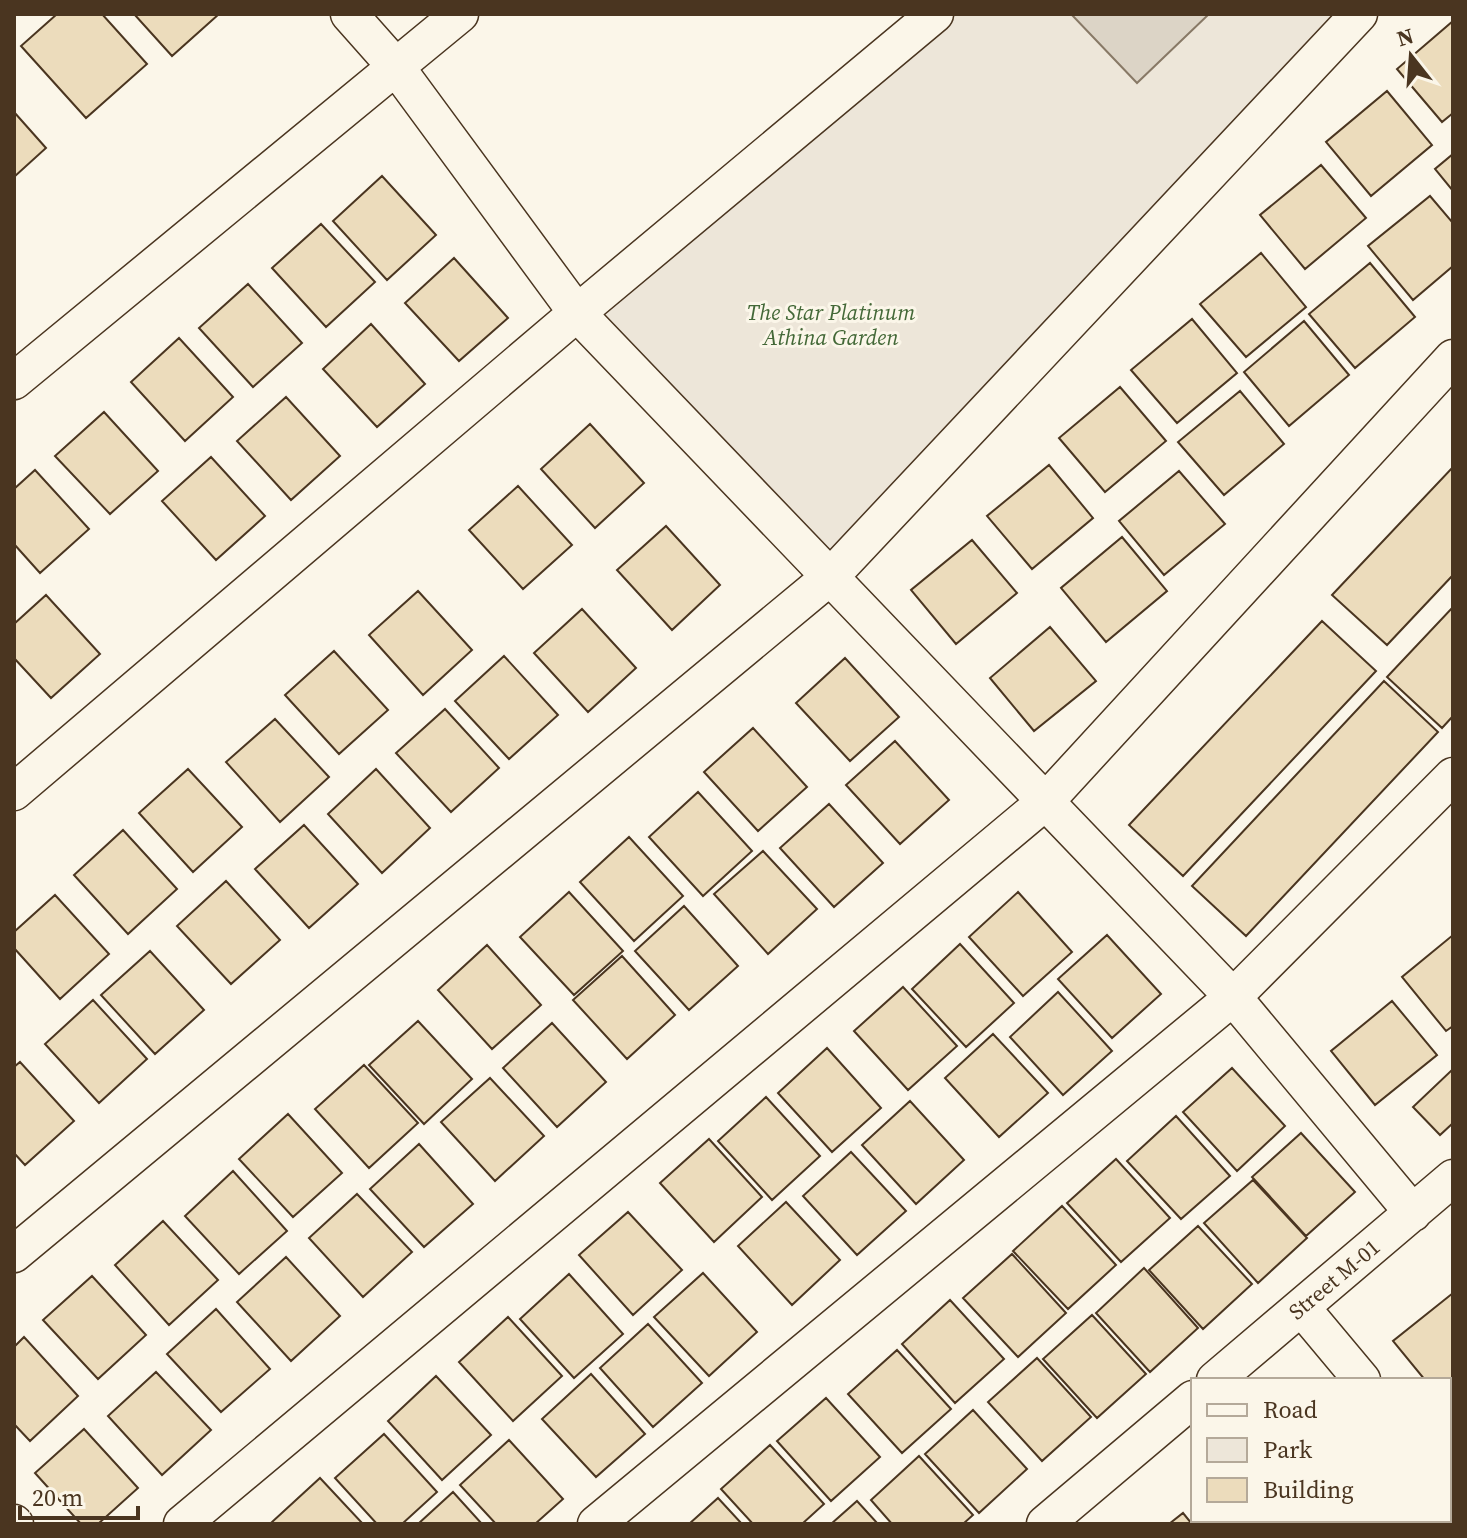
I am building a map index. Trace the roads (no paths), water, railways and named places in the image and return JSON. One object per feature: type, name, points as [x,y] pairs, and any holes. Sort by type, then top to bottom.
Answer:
[{"type":"street","points":[[349,14],[396,67],[577,313],[1233,997],[1413,1213]]},
{"type":"street","points":[[14,381],[460,14]]},
{"type":"street","points":[[14,792],[577,313],[935,14]]},
{"type":"street","points":[[14,1254],[831,576],[1359,14]]},
{"type":"street","points":[[182,1524],[1045,802],[1453,358]]},
{"type":"street","points":[[596,1524],[1233,997],[1453,776]]},
{"type":"street","name":"Street M-01","points":[[1217,1378],[1453,1178]]},
{"type":"street","points":[[1301,1307],[1360,1378]]},
{"type":"street","points":[[1045,1524],[1191,1401]]},
{"type":"park label","name":"The Star Platinum Athina Garden","points":[[831,324]]}]
